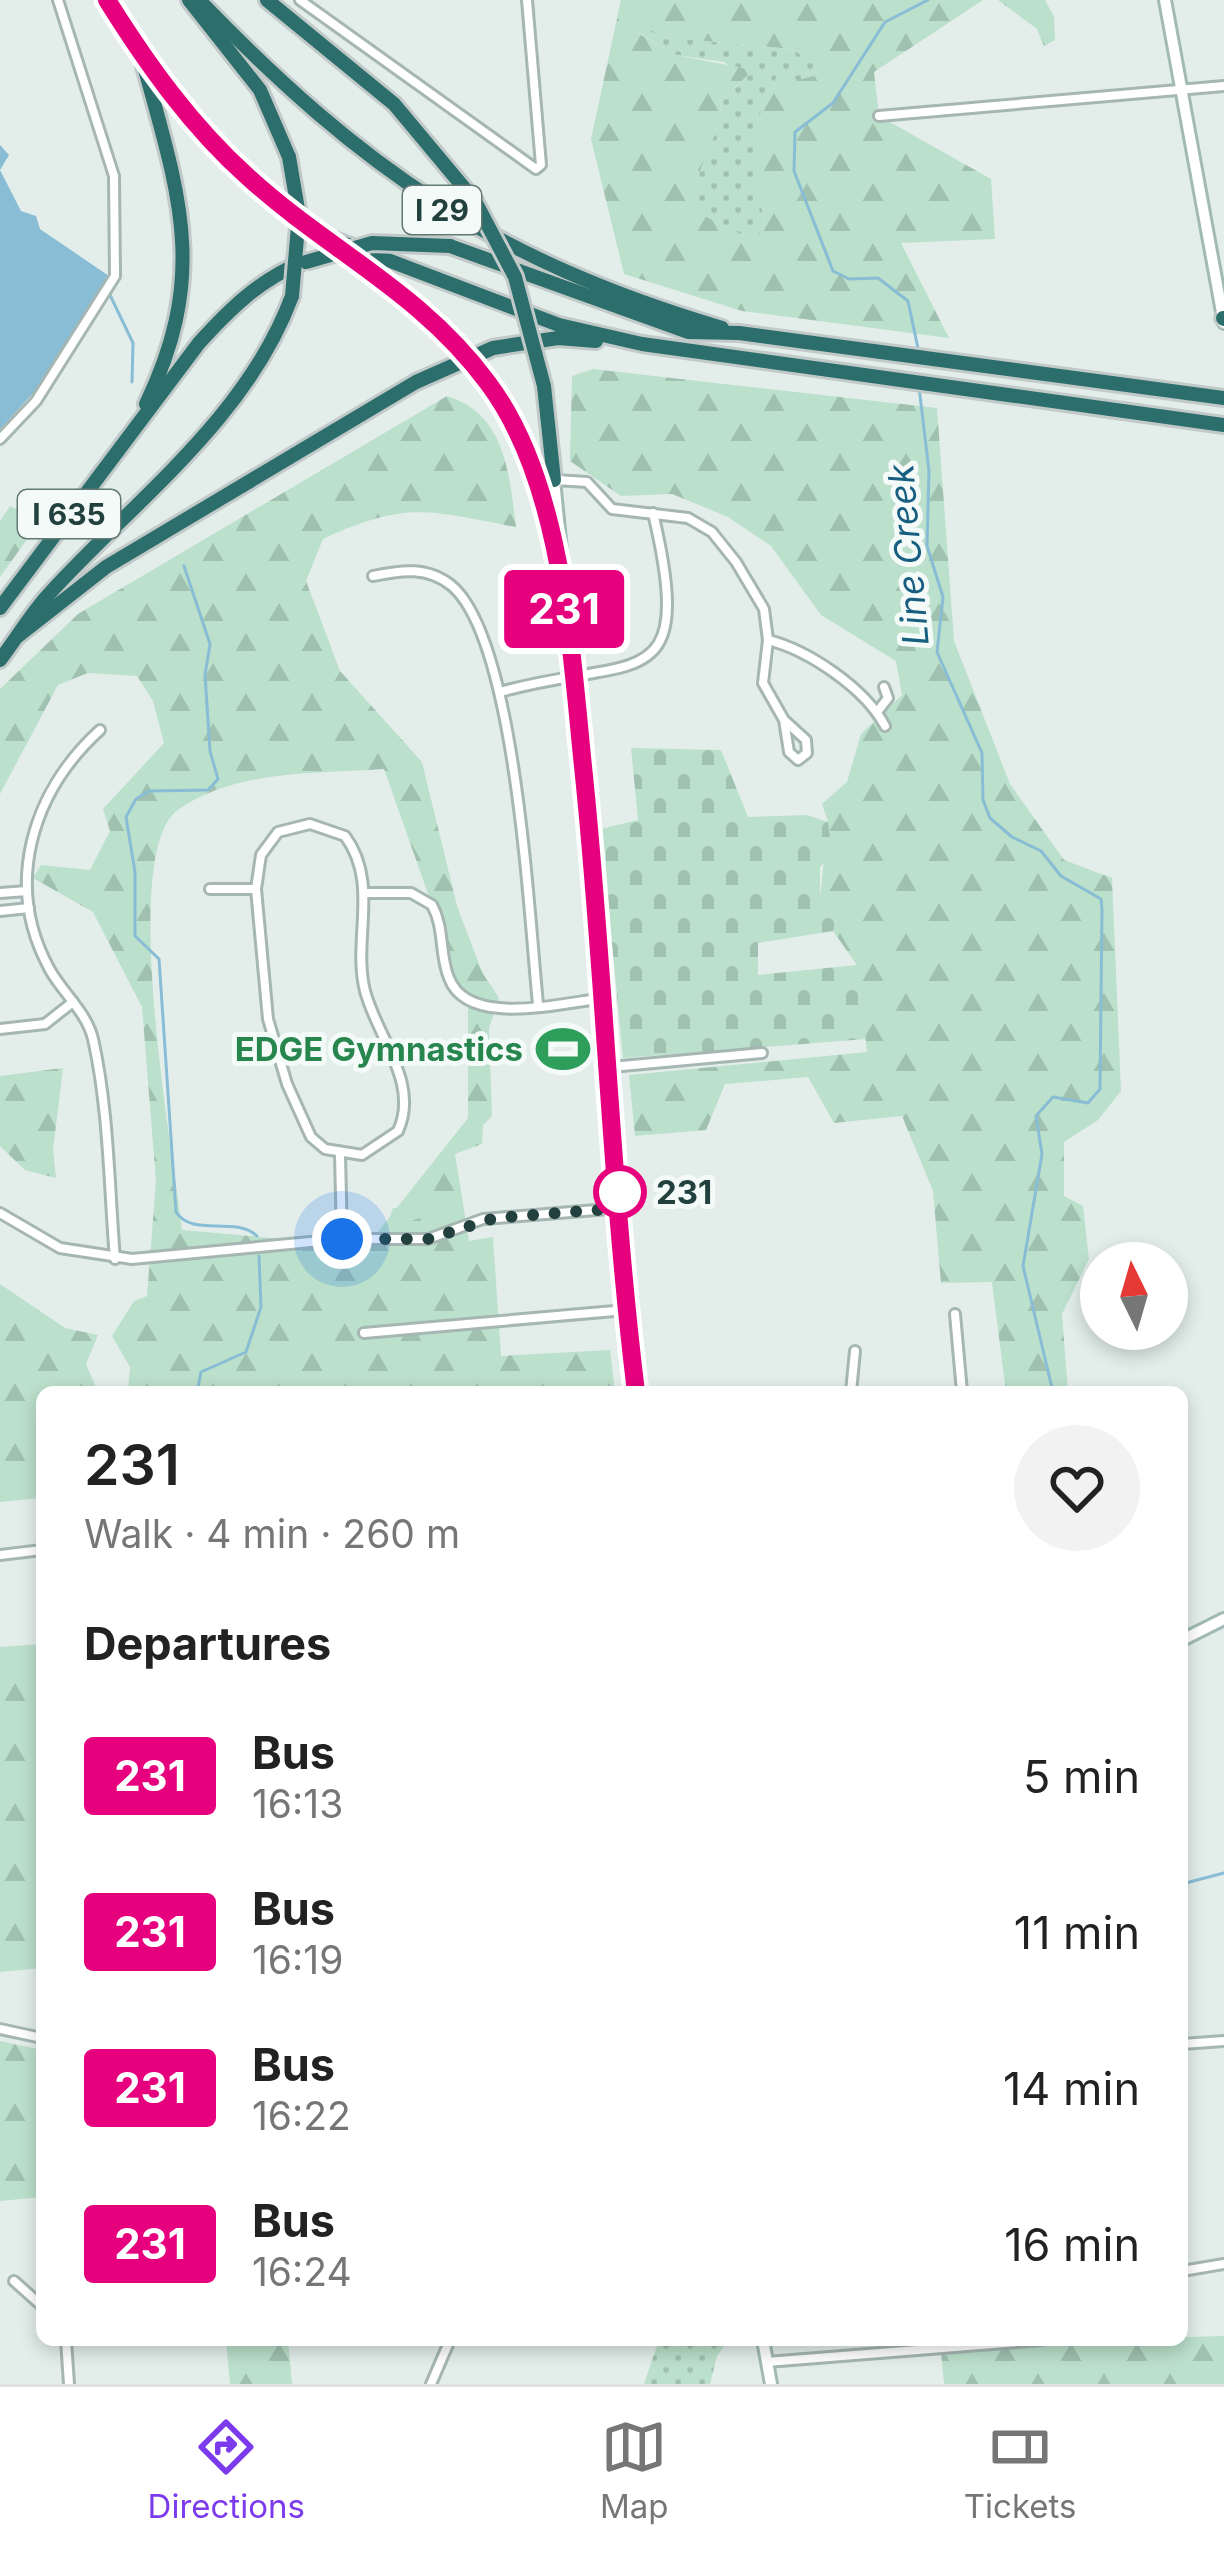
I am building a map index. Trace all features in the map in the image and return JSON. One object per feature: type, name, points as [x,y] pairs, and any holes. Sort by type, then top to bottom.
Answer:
[{"type":"highway","name":"I 29","points":[[106,0],[141,55],[219,150],[292,212],[335,240],[559,326],[642,344],[1221,424]]},
{"type":"highway","points":[[0,660],[46,598],[238,397],[275,341],[292,296],[300,227],[289,157],[260,90],[189,0]]},
{"type":"highway","name":"I 29","points":[[199,0],[304,104],[436,206],[538,262],[619,297],[739,333],[1222,398]]},
{"type":"highway","points":[[267,0],[382,93],[475,201],[515,277],[544,386],[554,481]]},
{"type":"highway","points":[[138,419],[176,331],[184,250],[170,157],[141,55]]},
{"type":"highway","points":[[335,240],[451,336],[491,386],[528,455],[554,550]]},
{"type":"highway","points":[[138,419],[234,305],[278,272],[372,243],[450,245],[688,332],[739,333]]},
{"type":"highway","points":[[18,636],[106,567],[416,382],[493,348],[557,338],[642,344]]},
{"type":"highway","name":"I 635","points":[[0,608],[138,419]]},
{"type":"main road","points":[[1165,0],[1217,249],[1224,320]]},
{"type":"main road","points":[[554,481],[606,998],[635,1386]]},
{"type":"main road","points":[[554,550],[566,614]]},
{"type":"main road","points":[[1188,1637],[1224,1619]]},
{"type":"main road","points":[[764,2346],[771,2384]]},
{"type":"street","points":[[0,439],[36,401],[116,276],[114,176],[58,0]]},
{"type":"street","points":[[300,0],[312,4],[536,170],[541,165],[527,0]]},
{"type":"street","points":[[879,116],[1224,86]]},
{"type":"street","points":[[554,481],[580,479],[612,509],[688,518],[712,532],[755,590],[768,640],[763,683],[784,720],[806,740],[807,753],[798,760],[786,745],[784,720]]},
{"type":"street","points":[[500,692],[629,669],[652,654],[662,639],[664,566],[653,513]]},
{"type":"street","points":[[373,576],[413,570],[450,585],[467,607],[500,692],[512,755],[538,1004]]},
{"type":"street","points":[[768,640],[805,653],[877,712],[884,726]]},
{"type":"street","points":[[877,712],[889,698],[884,687]]},
{"type":"street","points":[[100,730],[64,767],[43,803],[30,845],[27,890],[45,958],[94,1044],[115,1259]]},
{"type":"street","points":[[310,824],[334,828],[355,848],[364,893],[362,976],[405,1091],[406,1109],[389,1142],[362,1155],[340,1154],[311,1137],[276,1054],[256,889],[256,868],[268,841],[278,832],[310,824]]},
{"type":"street","points":[[210,889],[256,889]]},
{"type":"street","points":[[0,893],[27,890]]},
{"type":"street","points":[[364,893],[400,891],[423,898],[438,916],[447,972],[458,993],[479,1006],[606,998]]},
{"type":"street","points":[[0,911],[29,908]]},
{"type":"street","points":[[0,1030],[45,1024],[73,1003]]},
{"type":"street","points":[[610,1067],[762,1053]]},
{"type":"street","points":[[340,1154],[342,1239]]},
{"type":"street","points":[[0,1213],[61,1248],[115,1259],[342,1239],[428,1239],[495,1218],[622,1208]]},
{"type":"street","points":[[364,1333],[626,1310]]},
{"type":"street","points":[[955,1314],[961,1386]]},
{"type":"street","points":[[852,1386],[855,1351]]},
{"type":"street","points":[[0,1555],[36,1551]]},
{"type":"street","points":[[0,2029],[36,2037]]},
{"type":"street","points":[[1188,2044],[1224,2041]]},
{"type":"street","points":[[1188,2270],[1224,2264]]},
{"type":"street","points":[[14,2281],[36,2301]]},
{"type":"street","points":[[66,2346],[69,2384]]},
{"type":"street","points":[[431,2384],[447,2346]]},
{"type":"street","points":[[767,2362],[967,2346]]},
{"type":"green space","points":[[621,0],[983,0],[874,72],[879,116],[991,179],[995,239],[901,243],[949,338],[742,311],[624,274],[591,139]],"holes":[[[639,22],[663,37],[792,49],[814,64],[814,76],[798,80],[778,74],[751,134],[764,226],[756,242],[697,212],[695,197],[721,101],[753,70],[676,55],[636,32]]]},
{"type":"green space","points":[[998,0],[1045,0],[1054,17],[1055,40],[1044,46],[1037,29]]},
{"type":"green space","points":[[639,22],[663,37],[792,49],[815,64],[814,76],[798,81],[778,74],[752,134],[764,226],[756,242],[696,212],[697,182],[721,101],[745,78],[724,62],[676,55],[635,31]]},
{"type":"green space","points":[[593,369],[937,408],[954,641],[1010,784],[1064,860],[1112,878],[1121,1091],[1098,1120],[1064,1142],[1064,1196],[1083,1206],[1087,1242],[1080,1242],[1080,1277],[1062,1314],[1068,1386],[1005,1386],[992,1282],[941,1283],[933,1191],[902,1116],[834,1123],[808,1077],[725,1084],[706,1130],[635,1136],[629,1075],[867,1052],[857,965],[833,931],[840,911],[820,898],[828,822],[822,804],[847,782],[861,734],[902,695],[896,661],[821,615],[771,546],[728,517],[672,494],[621,496],[570,461],[572,376]]},
{"type":"green space","points":[[447,396],[482,417],[507,467],[516,527],[439,513],[377,518],[323,539],[306,581],[340,671],[422,762],[457,906],[482,972],[499,998],[489,1028],[492,1116],[483,1125],[482,1144],[455,1154],[469,1241],[493,1237],[501,1356],[610,1350],[614,1386],[128,1386],[130,1367],[112,1336],[134,1301],[147,1296],[156,1181],[142,1007],[93,912],[33,878],[41,865],[90,870],[110,831],[103,809],[164,743],[153,701],[137,676],[88,673],[58,685],[0,794],[0,689],[78,614]],"holes":[[[384,769],[432,905],[450,981],[468,1002],[468,1118],[373,1238],[306,1241],[182,1230],[161,1075],[151,941],[152,882],[161,836],[179,809],[252,780]]]},
{"type":"green space","points":[[10,506],[41,520],[0,577],[0,521]]},
{"type":"green space","points":[[631,748],[721,750],[748,817],[807,815],[828,822],[832,856],[820,867],[820,898],[840,911],[833,931],[758,943],[758,975],[857,965],[866,1039],[623,1058],[601,829],[638,820]]},
{"type":"green space","points":[[63,1068],[53,1150],[56,1178],[25,1170],[0,1146],[0,1076]]},
{"type":"green space","points":[[426,1193],[437,1197],[429,1214],[402,1225],[388,1222],[393,1208],[407,1207]]},
{"type":"green space","points":[[0,1284],[65,1328],[98,1335],[86,1364],[95,1386],[36,1386],[36,1499],[0,1502]]},
{"type":"green space","points":[[36,1644],[36,1969],[0,1972],[0,1647]]},
{"type":"green space","points":[[0,2041],[36,2049],[36,2198],[0,2201]]},
{"type":"green space","points":[[1224,2336],[1224,2384],[944,2384],[941,2352],[1004,2346],[1188,2346],[1188,2337]]},
{"type":"green space","points":[[227,2346],[289,2346],[292,2384],[230,2384]]},
{"type":"green space","points":[[657,2346],[724,2346],[710,2384],[644,2384]]},
{"type":"water","points":[[0,145],[9,155],[0,170]]},
{"type":"water","points":[[0,170],[21,211],[36,216],[40,229],[109,276],[36,390],[0,429]]},
{"type":"waterway","name":"Line Creek","points":[[919,353],[908,301],[878,278],[849,279],[833,271],[794,171],[795,132],[833,103],[885,22],[928,0]]},
{"type":"waterway","points":[[109,293],[133,343],[132,382]]},
{"type":"waterway","name":"Line Creek","points":[[919,387],[929,471],[927,546],[943,597],[937,652],[982,753],[983,800],[990,818],[1012,837],[1041,851],[1061,876],[1101,899],[1100,1089],[1088,1103],[1053,1097],[1036,1116],[1042,1154],[1023,1266],[1052,1386]]},
{"type":"waterway","points":[[184,566],[210,644],[205,675],[210,751],[218,779],[208,790],[149,791],[136,799],[126,817],[135,872],[135,936],[159,959],[176,1212],[193,1224],[237,1227],[257,1236]]},
{"type":"waterway","points":[[198,1386],[201,1372],[246,1352],[261,1307],[259,1256]]},
{"type":"waterway","points":[[1188,1882],[1224,1873]]},
{"type":"bus line","name":"231","points":[[107,0],[141,55],[219,150],[250,180],[399,288],[451,336],[491,386],[528,455],[551,533],[566,614],[606,998],[635,1386]]},
{"type":"place","name":"EDGE Gymnastics","points":[[563,1049]]},
{"type":"place","name":"231","points":[[620,1192]]},
{"type":"route","points":[[342,1239],[428,1239],[495,1218],[622,1208],[620,1192]]}]
